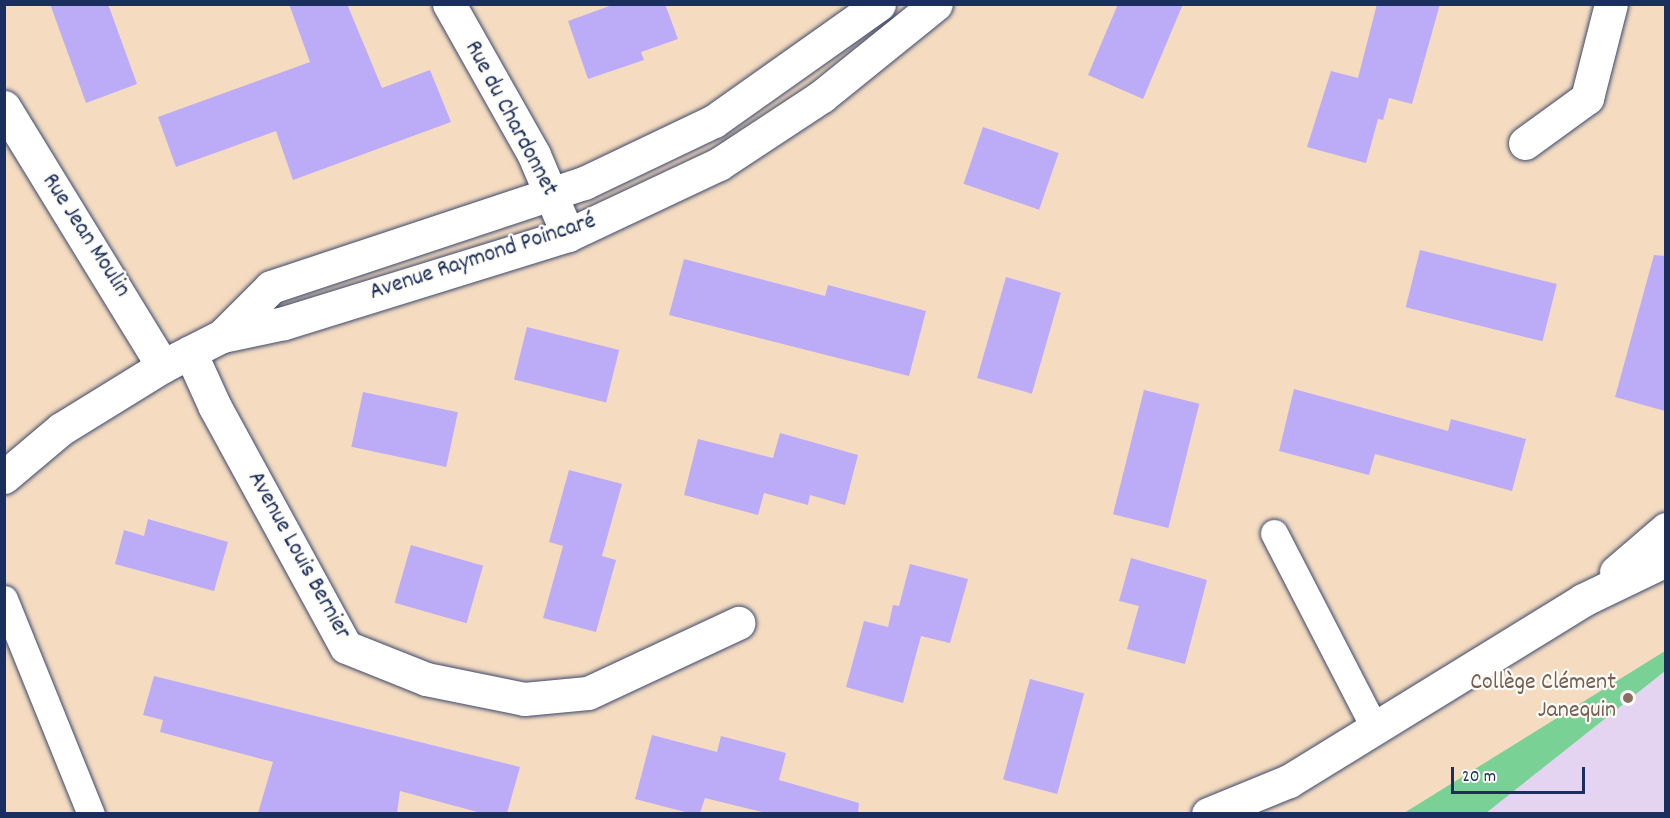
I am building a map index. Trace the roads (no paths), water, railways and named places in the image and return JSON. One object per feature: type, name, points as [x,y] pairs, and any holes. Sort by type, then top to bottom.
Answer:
[{"type":"street","name":"Rue du Chardonnet","points":[[448,4],[534,155],[568,235]]},
{"type":"street","name":"Avenue Raymond Poincaré","points":[[222,336],[272,286],[551,195],[714,121],[879,4]]},
{"type":"street","name":"Avenue Raymond Poincaré","points":[[4,477],[62,429],[177,359],[222,336],[285,323],[568,235],[719,164],[822,96],[936,4]]},
{"type":"street","points":[[1525,143],[1587,98],[1611,4]]},
{"type":"street","name":"Rue Jean Moulin","points":[[4,107],[177,359]]},
{"type":"street","name":"Avenue Louis Bernier","points":[[177,359],[215,407],[346,647],[426,679],[524,699],[588,693],[738,622]]},
{"type":"street","points":[[1583,600],[1665,529]]},
{"type":"street","points":[[1254,813],[1289,781],[1374,727],[1583,600],[1665,560]]},
{"type":"street","points":[[1208,813],[1289,781]]},
{"type":"lane","points":[[1275,533],[1374,727]]},
{"type":"lane","points":[[4,599],[91,813]]},
{"type":"lane","points":[[4,655],[35,677]]},
{"type":"place","name":"Collège Clément Janequin","points":[[1628,698]]}]
